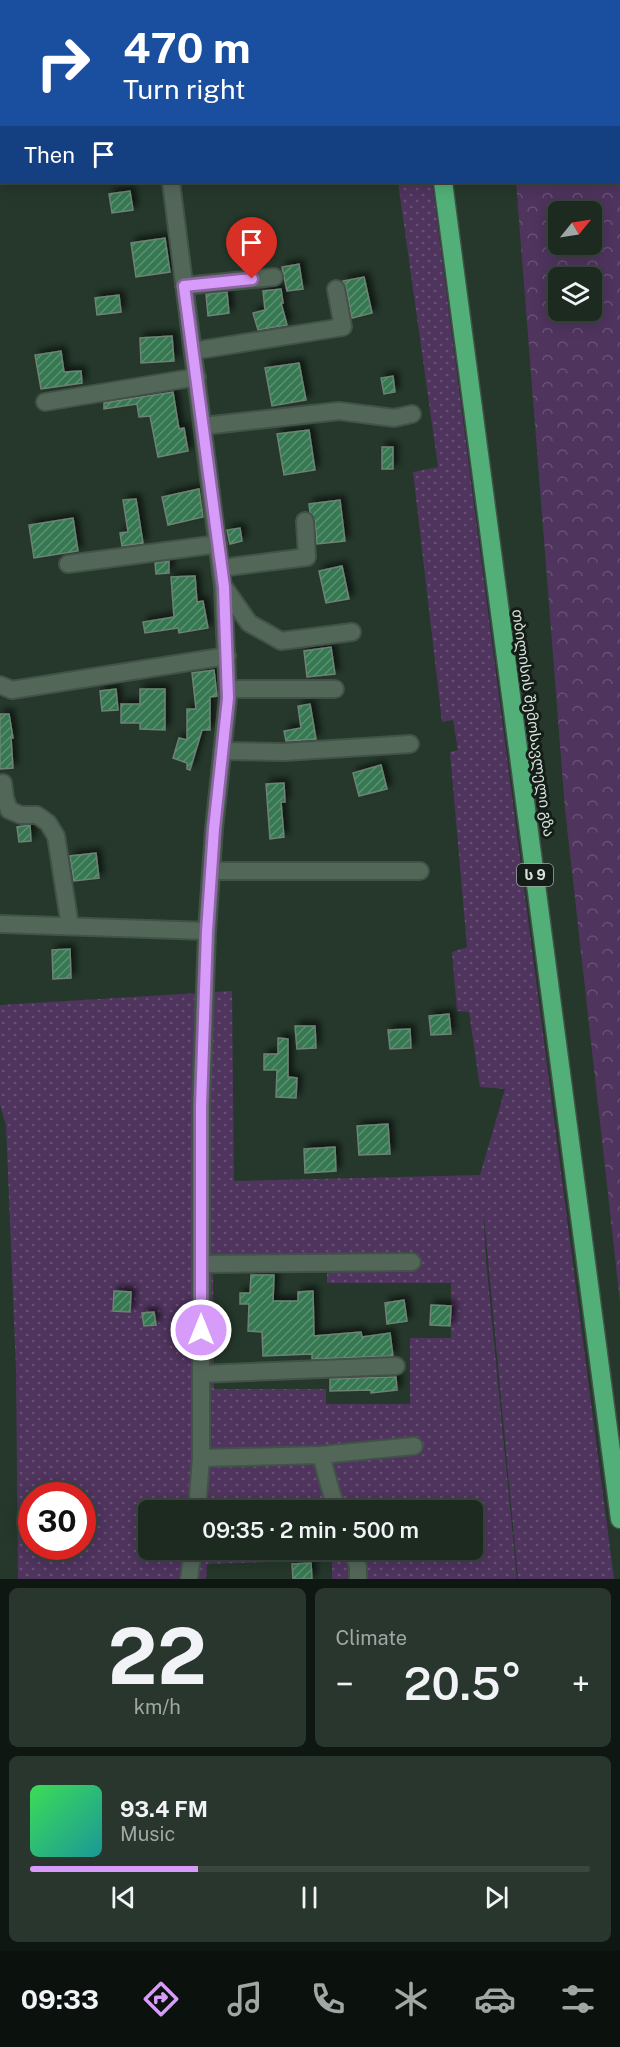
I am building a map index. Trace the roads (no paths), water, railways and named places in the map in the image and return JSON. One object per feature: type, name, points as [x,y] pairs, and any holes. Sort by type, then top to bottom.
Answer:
[{"type":"highway","name":"თბილისის შემოსავლელი გზა","points":[[443,183],[620,1520]]},
{"type":"street","points":[[171,183],[224,587],[228,689],[207,931],[201,1106],[201,1458],[198,1500]]},
{"type":"street","points":[[184,286],[274,277]]},
{"type":"street","points":[[193,351],[343,327],[336,289]]},
{"type":"street","points":[[45,402],[196,377]]},
{"type":"street","points":[[203,426],[339,411],[394,418],[412,414]]},
{"type":"street","points":[[221,568],[307,557],[305,521]]},
{"type":"street","points":[[68,564],[218,544]]},
{"type":"street","points":[[224,587],[249,623],[281,641],[352,632]]},
{"type":"street","points":[[0,685],[12,690],[227,656]]},
{"type":"street","points":[[228,689],[335,689]]},
{"type":"street","points":[[222,752],[284,752],[410,744]]},
{"type":"street","points":[[3,783],[9,810],[21,814],[37,815],[48,823],[56,836],[70,926]]},
{"type":"street","points":[[211,872],[420,871]]},
{"type":"street","points":[[0,924],[207,931]]},
{"type":"street","points":[[202,1264],[412,1262]]},
{"type":"street","points":[[201,1374],[396,1366]]},
{"type":"street","points":[[201,1458],[321,1455],[414,1446]]},
{"type":"street","points":[[321,1455],[334,1500]]},
{"type":"street","points":[[189,1579],[192,1560]]},
{"type":"street","points":[[356,1560],[358,1579]]}]
